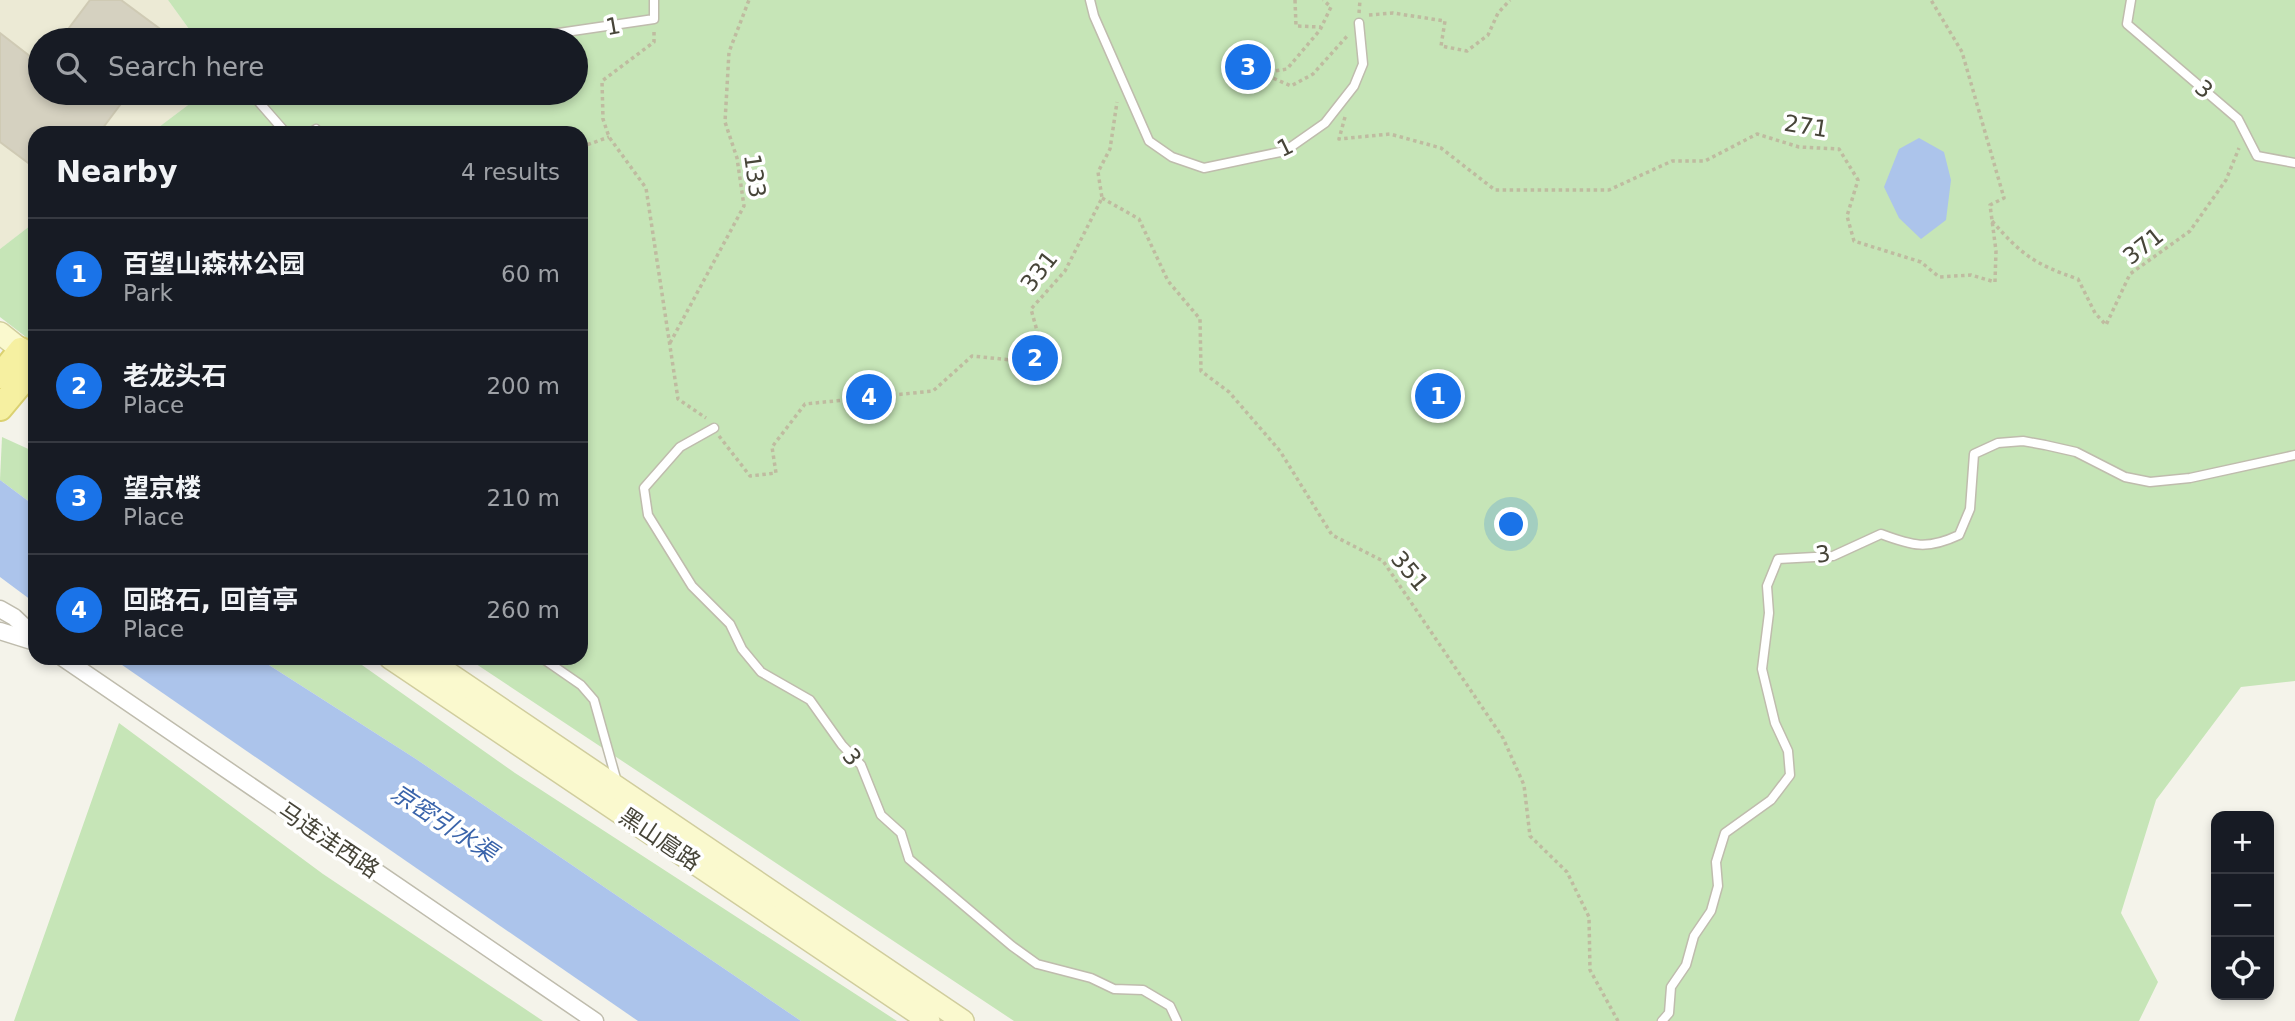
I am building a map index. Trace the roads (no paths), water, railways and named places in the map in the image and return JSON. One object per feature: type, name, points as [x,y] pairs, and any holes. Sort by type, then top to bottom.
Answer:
[{"type":"main road","points":[[0,334],[19,370],[0,408]]},
{"type":"main road","name":"黑山扈路","points":[[400,665],[929,1021]]},
{"type":"main road","name":"黑山扈路","points":[[436,665],[963,1021]]},
{"type":"street","points":[[0,609],[15,617],[28,631]]},
{"type":"street","points":[[0,631],[28,637]]},
{"type":"street","name":"马连洼西路","points":[[73,665],[595,1021]]},
{"type":"lane","name":"1","points":[[588,29],[654,19],[654,0]]},
{"type":"lane","name":"1","points":[[1090,0],[1094,16],[1149,142],[1172,157],[1204,168],[1285,151],[1325,123],[1354,86],[1363,64],[1359,23]]},
{"type":"lane","name":"3","points":[[2131,0],[2127,24],[2238,119],[2256,156],[2295,163]]},
{"type":"lane","points":[[262,105],[280,126]]},
{"type":"lane","name":"3","points":[[713,428],[680,447],[645,488],[648,515],[692,586],[730,624],[742,649],[761,672],[810,700],[842,746],[861,765],[881,815],[901,833],[909,859],[1037,964],[1091,978],[1114,989],[1143,990],[1170,1006],[1177,1021]]},
{"type":"lane","name":"3","points":[[1662,1021],[1669,1013],[1671,987],[1686,965],[1694,936],[1711,911],[1718,886],[1716,862],[1725,833],[1771,800],[1790,775],[1787,751],[1775,723],[1762,669],[1769,613],[1767,586],[1778,559],[1833,556],[1881,534],[1909,544],[1936,546],[1959,535],[1970,509],[1974,454],[1998,443],[2023,441],[2063,448],[2125,477],[2150,482],[2190,478],[2295,455]]},
{"type":"lane","points":[[552,665],[581,685],[594,700],[619,788]]},
{"type":"water","points":[[1919,138],[1944,152],[1951,180],[1946,220],[1921,239],[1899,218],[1884,187],[1899,149]]},
{"type":"water","points":[[0,480],[28,501],[28,598],[0,577]]},
{"type":"water","name":"京密引水渠","points":[[122,665],[269,665],[416,759],[801,1021],[638,1021]]},
{"type":"place","name":"望京楼","points":[[1248,67]]},
{"type":"place","name":"老龙头石","points":[[1035,358]]},
{"type":"place","name":"百望山森林公园","points":[[1438,396]]},
{"type":"place","name":"回路石, 回首亭","points":[[869,397]]}]
